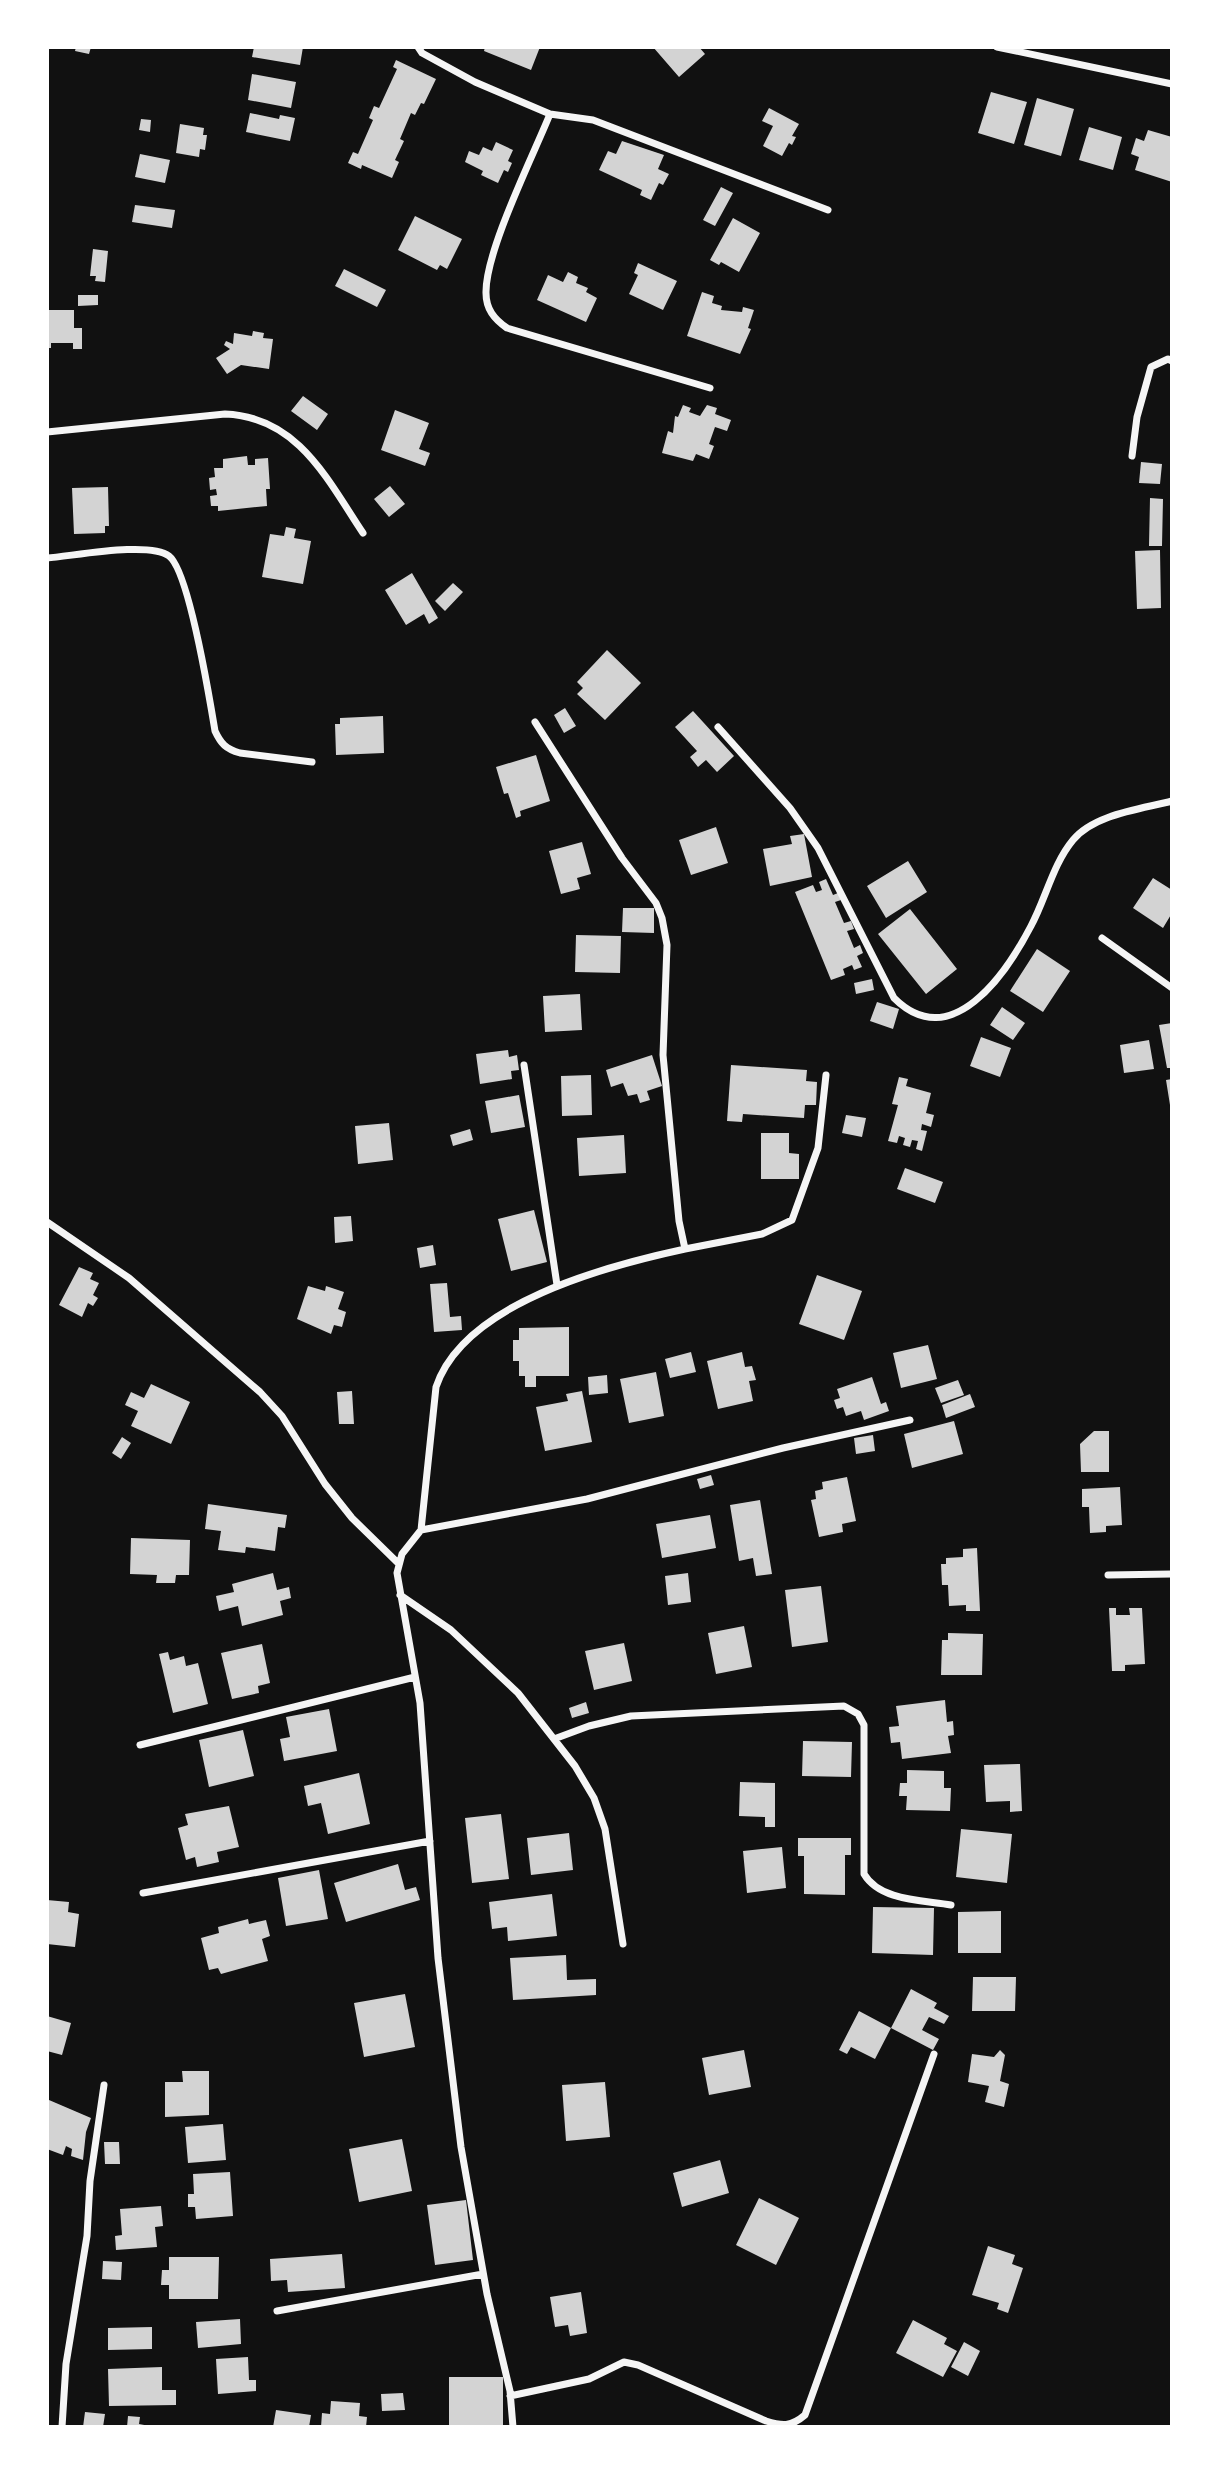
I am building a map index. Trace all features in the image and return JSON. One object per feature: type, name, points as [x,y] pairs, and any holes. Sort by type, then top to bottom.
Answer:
[{"type":"street","points":[[418,47],[422,53],[475,82],[550,114],[593,120],[828,210]]},
{"type":"street","points":[[998,47],[1172,84]]},
{"type":"street","points":[[550,114],[491,262],[486,294],[491,314],[507,328],[710,388]]},
{"type":"street","points":[[1132,456],[1137,417],[1151,367],[1168,359],[1172,361]]},
{"type":"street","points":[[47,432],[225,414],[245,415],[264,421],[309,452],[363,533]]},
{"type":"street","points":[[47,558],[138,550],[168,555],[177,565],[185,591],[215,731],[221,743],[228,750],[240,753],[312,762]]},
{"type":"street","points":[[535,722],[622,858],[656,903],[662,918],[667,945],[663,1055],[679,1221],[685,1249]]},
{"type":"street","points":[[718,727],[790,808],[818,848],[894,998],[908,1013],[922,1017],[942,1019],[961,1012],[993,983],[1008,965],[1032,925],[1056,869],[1074,839],[1092,826],[1172,801]]},
{"type":"street","points":[[1102,938],[1172,988]]},
{"type":"street","points":[[524,1065],[558,1284]]},
{"type":"street","points":[[513,2427],[510,2396],[483,2274],[461,2147],[438,1958],[420,1703],[397,1573],[402,1554],[421,1530],[436,1387],[442,1367],[475,1333],[529,1298],[558,1284],[685,1249],[762,1234],[792,1220],[818,1148],[826,1075]]},
{"type":"street","points":[[47,1222],[129,1278],[260,1392],[282,1416],[325,1484],[352,1518],[399,1564]]},
{"type":"street","points":[[421,1530],[587,1499],[783,1448],[910,1420]]},
{"type":"street","points":[[1108,1575],[1172,1574]]},
{"type":"street","points":[[400,1595],[451,1630],[518,1693],[576,1766],[594,1798],[604,1829],[623,1944]]},
{"type":"street","points":[[140,1745],[415,1677]]},
{"type":"street","points":[[554,1740],[589,1726],[631,1716],[844,1706],[858,1714],[864,1725],[863,1874],[870,1885],[886,1894],[951,1905]]},
{"type":"street","points":[[143,1893],[430,1841]]},
{"type":"street","points":[[510,2396],[589,2379],[624,2362],[638,2365],[766,2421],[781,2426],[794,2424],[805,2415],[934,2054]]},
{"type":"street","points":[[62,2427],[66,2364],[87,2236],[90,2181],[104,2085]]},
{"type":"street","points":[[277,2311],[483,2274]]},
{"type":"building","points":[[76,47],[91,47],[89,54],[75,51]]},
{"type":"building","points":[[254,47],[303,47],[300,65],[252,57]]},
{"type":"building","points":[[485,47],[540,47],[531,70],[484,51]]},
{"type":"building","points":[[653,47],[699,47],[705,54],[679,77]]},
{"type":"building","points":[[396,60],[436,79],[424,104],[421,103],[415,115],[411,113],[400,139],[404,141],[395,160],[399,162],[392,178],[362,165],[361,169],[348,163],[353,152],[358,154],[373,120],[369,118],[374,106],[379,108],[397,69],[393,67]]},
{"type":"building","points":[[252,74],[296,82],[291,108],[248,100]]},
{"type":"building","points":[[991,92],[1027,102],[1014,144],[978,133]]},
{"type":"building","points":[[1037,98],[1074,109],[1061,156],[1024,145]]},
{"type":"building","points":[[769,108],[799,124],[792,136],[796,137],[792,145],[789,143],[782,156],[763,146],[773,126],[762,121]]},
{"type":"building","points":[[250,113],[279,119],[280,115],[295,118],[290,141],[246,132]]},
{"type":"building","points":[[141,119],[151,120],[150,132],[139,130]]},
{"type":"building","points":[[180,124],[204,128],[203,135],[207,135],[205,150],[200,149],[199,157],[176,153]]},
{"type":"building","points":[[1089,127],[1122,137],[1113,170],[1079,160]]},
{"type":"building","points":[[1148,130],[1172,137],[1172,182],[1135,170],[1139,157],[1131,154],[1136,138],[1144,141]]},
{"type":"building","points":[[622,141],[664,155],[658,169],[669,174],[663,185],[659,183],[651,200],[640,195],[642,190],[599,170],[608,151],[616,154]]},
{"type":"building","points":[[496,142],[513,150],[508,161],[512,163],[508,172],[504,170],[498,183],[481,175],[483,171],[465,162],[469,151],[479,155],[483,147],[492,151]]},
{"type":"building","points":[[140,154],[170,160],[165,183],[135,177]]},
{"type":"building","points":[[721,187],[733,193],[715,226],[703,220]]},
{"type":"building","points":[[135,205],[175,210],[172,228],[132,222]]},
{"type":"building","points":[[415,216],[462,239],[447,269],[440,265],[437,270],[398,250]]},
{"type":"building","points":[[733,218],[760,233],[739,272],[721,262],[719,265],[710,260]]},
{"type":"building","points":[[93,249],[108,251],[105,282],[95,281],[96,276],[90,276]]},
{"type":"building","points":[[638,263],[677,281],[663,310],[629,294],[638,275],[634,273]]},
{"type":"building","points":[[344,269],[386,290],[377,307],[335,286]]},
{"type":"building","points":[[568,272],[578,277],[576,283],[588,288],[586,292],[597,298],[586,322],[537,300],[548,275],[563,282]]},
{"type":"building","points":[[702,292],[714,296],[712,303],[722,306],[721,310],[742,312],[743,307],[754,310],[748,328],[751,329],[740,354],[687,336]]},
{"type":"building","points":[[78,295],[98,295],[98,305],[78,306]]},
{"type":"building","points":[[47,310],[74,310],[74,328],[82,328],[82,349],[73,349],[73,343],[51,343],[51,348],[47,348]]},
{"type":"building","points":[[253,331],[264,333],[263,338],[273,339],[269,369],[241,365],[227,374],[216,358],[230,349],[224,345],[226,341],[233,344],[234,333],[252,336]]},
{"type":"building","points":[[303,396],[328,414],[317,430],[291,411]]},
{"type":"building","points":[[683,405],[691,408],[689,412],[700,416],[707,405],[717,408],[715,414],[731,420],[727,431],[715,427],[709,444],[714,446],[709,459],[696,454],[693,461],[662,453],[668,431],[673,433],[675,416],[678,417]]},
{"type":"building","points":[[395,410],[429,423],[419,449],[430,453],[425,466],[381,450]]},
{"type":"building","points":[[247,456],[248,465],[255,465],[255,459],[268,458],[270,489],[266,489],[267,506],[218,511],[218,506],[211,506],[210,496],[217,495],[216,489],[210,490],[209,478],[215,477],[214,468],[223,468],[223,459]]},
{"type":"building","points":[[1141,462],[1162,464],[1160,484],[1139,483]]},
{"type":"building","points":[[390,486],[405,504],[389,517],[374,499]]},
{"type":"building","points":[[108,487],[109,526],[105,526],[105,533],[74,534],[72,488]]},
{"type":"building","points":[[1150,498],[1163,499],[1162,546],[1149,546]]},
{"type":"building","points":[[286,527],[296,529],[294,538],[311,541],[303,584],[262,577],[270,534],[284,536]]},
{"type":"building","points":[[1160,550],[1161,608],[1137,609],[1135,551]]},
{"type":"building","points":[[412,573],[438,618],[429,624],[424,614],[406,625],[385,590]]},
{"type":"building","points":[[453,583],[463,592],[445,611],[435,601]]},
{"type":"building","points":[[607,650],[641,683],[605,720],[577,694],[583,688],[577,682]]},
{"type":"building","points":[[565,708],[576,726],[564,733],[554,715]]},
{"type":"building","points":[[693,711],[734,756],[717,772],[706,760],[698,767],[690,757],[697,751],[675,727]]},
{"type":"building","points":[[383,716],[384,753],[336,755],[335,724],[340,724],[340,718]]},
{"type":"building","points":[[536,755],[550,801],[520,811],[521,816],[516,818],[508,793],[504,794],[496,767]]},
{"type":"building","points":[[716,827],[728,863],[691,875],[679,840]]},
{"type":"building","points":[[804,834],[812,877],[770,886],[763,849],[792,844],[790,836]]},
{"type":"building","points":[[582,842],[591,874],[577,878],[580,889],[561,894],[549,851]]},
{"type":"building","points":[[908,861],[927,892],[886,918],[867,886]]},
{"type":"building","points":[[1153,878],[1172,890],[1172,913],[1163,928],[1133,908]]},
{"type":"building","points":[[826,879],[833,895],[838,893],[841,900],[835,902],[844,923],[851,921],[854,929],[847,931],[854,948],[860,945],[863,953],[857,956],[862,967],[854,970],[852,965],[843,969],[845,975],[831,980],[795,892],[813,885],[816,892],[822,890],[819,882]]},
{"type":"building","points":[[623,908],[654,908],[654,933],[622,932]]},
{"type":"building","points":[[910,909],[957,969],[926,994],[878,934]]},
{"type":"building","points":[[576,935],[621,936],[620,973],[575,972]]},
{"type":"building","points":[[1037,949],[1070,971],[1043,1012],[1010,991]]},
{"type":"building","points":[[872,979],[874,990],[856,994],[854,983]]},
{"type":"building","points":[[580,994],[582,1030],[545,1032],[543,996]]},
{"type":"building","points":[[877,1002],[899,1009],[893,1029],[870,1021]]},
{"type":"building","points":[[1002,1007],[1025,1023],[1013,1040],[990,1025]]},
{"type":"building","points":[[1172,1023],[1172,1068],[1167,1068],[1159,1025]]},
{"type":"building","points":[[981,1037],[1011,1048],[1000,1077],[970,1066]]},
{"type":"building","points":[[1149,1040],[1154,1069],[1124,1073],[1120,1045]]},
{"type":"building","points":[[508,1050],[509,1057],[517,1055],[519,1070],[511,1071],[512,1079],[480,1084],[476,1054]]},
{"type":"building","points":[[652,1055],[662,1086],[647,1091],[650,1100],[640,1103],[637,1094],[628,1096],[623,1083],[611,1087],[606,1070]]},
{"type":"building","points":[[731,1065],[807,1070],[806,1081],[817,1082],[816,1105],[805,1105],[804,1118],[743,1114],[742,1122],[727,1121]]},
{"type":"building","points":[[591,1075],[592,1115],[562,1116],[561,1076]]},
{"type":"building","points":[[899,1077],[908,1079],[906,1086],[931,1093],[926,1113],[934,1115],[931,1127],[922,1124],[921,1130],[927,1131],[922,1151],[916,1149],[918,1141],[912,1140],[910,1147],[903,1145],[905,1138],[899,1136],[897,1143],[888,1141],[898,1105],[892,1104]]},
{"type":"building","points":[[1172,1079],[1172,1105],[1170,1105],[1166,1080]]},
{"type":"building","points":[[519,1095],[525,1127],[491,1133],[485,1101]]},
{"type":"building","points":[[846,1115],[866,1118],[862,1137],[842,1133]]},
{"type":"building","points":[[389,1123],[393,1160],[358,1164],[355,1126]]},
{"type":"building","points":[[470,1129],[473,1140],[453,1146],[450,1135]]},
{"type":"building","points":[[761,1133],[789,1133],[789,1153],[799,1154],[799,1179],[761,1179]]},
{"type":"building","points":[[624,1135],[626,1173],[579,1176],[577,1138]]},
{"type":"building","points":[[905,1168],[943,1182],[935,1203],[897,1189]]},
{"type":"building","points":[[534,1210],[547,1262],[511,1271],[498,1219]]},
{"type":"building","points":[[351,1216],[353,1241],[335,1243],[334,1217]]},
{"type":"building","points":[[433,1245],[436,1265],[420,1268],[417,1248]]},
{"type":"building","points":[[79,1267],[93,1273],[90,1279],[99,1283],[93,1295],[98,1298],[93,1306],[88,1303],[82,1317],[59,1305]]},
{"type":"building","points":[[817,1275],[862,1291],[844,1340],[799,1324]]},
{"type":"building","points":[[447,1283],[450,1317],[461,1316],[462,1330],[434,1332],[430,1284]]},
{"type":"building","points":[[308,1286],[325,1291],[326,1286],[344,1292],[338,1309],[346,1312],[342,1327],[334,1325],[331,1334],[297,1319]]},
{"type":"building","points":[[569,1327],[569,1376],[536,1376],[536,1387],[525,1387],[525,1376],[519,1376],[519,1361],[513,1361],[513,1340],[519,1340],[519,1328]]},
{"type":"building","points":[[928,1345],[937,1379],[901,1388],[893,1353]]},
{"type":"building","points":[[691,1352],[696,1372],[670,1378],[665,1359]]},
{"type":"building","points":[[742,1352],[745,1367],[752,1366],[756,1380],[749,1381],[753,1401],[718,1409],[707,1361]]},
{"type":"building","points":[[656,1372],[664,1416],[629,1423],[620,1379]]},
{"type":"building","points":[[607,1375],[608,1393],[589,1395],[588,1377]]},
{"type":"building","points":[[872,1377],[881,1404],[886,1402],[889,1411],[864,1420],[861,1411],[846,1416],[843,1407],[837,1409],[834,1400],[840,1398],[837,1389]]},
{"type":"building","points":[[958,1380],[964,1395],[941,1403],[935,1388]]},
{"type":"building","points":[[151,1384],[190,1402],[171,1444],[131,1426],[138,1411],[125,1405],[131,1392],[144,1398]]},
{"type":"building","points":[[352,1391],[354,1424],[339,1424],[337,1392]]},
{"type":"building","points":[[582,1391],[592,1442],[545,1451],[536,1407],[568,1401],[566,1394]]},
{"type":"building","points":[[970,1394],[975,1407],[946,1418],[942,1405]]},
{"type":"building","points":[[954,1421],[963,1454],[912,1468],[904,1434]]},
{"type":"building","points":[[1094,1431],[1109,1431],[1109,1472],[1081,1472],[1080,1444]]},
{"type":"building","points":[[873,1435],[875,1451],[856,1454],[854,1438]]},
{"type":"building","points":[[122,1437],[131,1443],[121,1459],[112,1453]]},
{"type":"building","points":[[711,1475],[714,1485],[700,1489],[697,1479]]},
{"type":"building","points":[[847,1477],[856,1521],[842,1524],[843,1532],[819,1537],[811,1500],[816,1499],[815,1491],[823,1489],[822,1482]]},
{"type":"building","points":[[1120,1487],[1122,1525],[1106,1526],[1106,1532],[1090,1533],[1089,1507],[1082,1507],[1082,1489]]},
{"type":"building","points":[[760,1500],[772,1574],[756,1576],[753,1558],[739,1561],[730,1505]]},
{"type":"building","points":[[208,1504],[287,1515],[285,1528],[278,1527],[275,1551],[246,1547],[245,1553],[218,1550],[221,1531],[205,1529]]},
{"type":"building","points":[[710,1515],[716,1548],[662,1558],[656,1524]]},
{"type":"building","points":[[131,1538],[190,1540],[189,1575],[176,1575],[175,1583],[156,1583],[157,1575],[130,1574]]},
{"type":"building","points":[[977,1548],[980,1611],[966,1611],[966,1605],[949,1606],[948,1585],[942,1585],[941,1564],[946,1564],[946,1558],[963,1557],[963,1549]]},
{"type":"building","points":[[273,1573],[277,1590],[289,1587],[291,1598],[280,1601],[283,1615],[242,1626],[238,1606],[219,1611],[216,1596],[234,1592],[232,1584]]},
{"type":"building","points":[[688,1573],[691,1602],[668,1605],[665,1576]]},
{"type":"building","points":[[821,1586],[828,1642],[792,1647],[785,1590]]},
{"type":"building","points":[[1109,1608],[1116,1608],[1116,1615],[1130,1615],[1129,1608],[1142,1608],[1145,1664],[1125,1665],[1125,1671],[1112,1671]]},
{"type":"building","points":[[744,1626],[752,1667],[716,1674],[708,1633]]},
{"type":"building","points":[[948,1633],[983,1634],[982,1675],[941,1675],[942,1640],[948,1640]]},
{"type":"building","points":[[624,1643],[632,1681],[594,1690],[585,1651]]},
{"type":"building","points":[[262,1644],[270,1683],[258,1686],[259,1693],[232,1699],[221,1653]]},
{"type":"building","points":[[168,1652],[170,1660],[184,1656],[186,1666],[198,1663],[208,1704],[173,1713],[159,1654]]},
{"type":"building","points":[[945,1700],[947,1722],[953,1721],[954,1735],[948,1736],[951,1753],[902,1759],[900,1742],[891,1743],[889,1727],[899,1726],[896,1706]]},
{"type":"building","points":[[586,1702],[589,1713],[572,1718],[569,1708]]},
{"type":"building","points":[[329,1709],[337,1751],[284,1761],[280,1739],[290,1737],[286,1717]]},
{"type":"building","points":[[243,1730],[254,1776],[209,1787],[199,1740]]},
{"type":"building","points":[[803,1741],[852,1742],[851,1777],[802,1776]]},
{"type":"building","points":[[1020,1764],[1022,1811],[1010,1812],[1010,1801],[986,1802],[984,1765]]},
{"type":"building","points":[[907,1770],[944,1771],[944,1788],[951,1788],[950,1811],[906,1810],[907,1796],[899,1796],[900,1783],[907,1783]]},
{"type":"building","points":[[359,1773],[370,1824],[328,1834],[321,1803],[308,1806],[304,1786]]},
{"type":"building","points":[[740,1782],[775,1783],[775,1827],[765,1827],[765,1817],[739,1816]]},
{"type":"building","points":[[229,1806],[239,1847],[217,1852],[219,1862],[197,1867],[195,1857],[186,1860],[178,1828],[188,1825],[185,1814]]},
{"type":"building","points":[[501,1814],[509,1879],[472,1883],[465,1818]]},
{"type":"building","points":[[961,1829],[1012,1834],[1007,1883],[956,1877]]},
{"type":"building","points":[[569,1833],[573,1870],[531,1875],[527,1838]]},
{"type":"building","points":[[798,1838],[851,1838],[851,1855],[845,1855],[845,1895],[804,1894],[804,1856],[798,1856]]},
{"type":"building","points":[[782,1847],[786,1888],[747,1893],[743,1851]]},
{"type":"building","points":[[398,1864],[405,1890],[416,1887],[420,1900],[346,1922],[334,1883]]},
{"type":"building","points":[[319,1870],[328,1919],[286,1926],[278,1878]]},
{"type":"building","points":[[552,1894],[557,1936],[508,1941],[507,1927],[492,1929],[489,1902]]},
{"type":"building","points":[[47,1900],[69,1902],[68,1912],[79,1914],[75,1947],[47,1944]]},
{"type":"building","points":[[873,1907],[934,1908],[933,1955],[872,1953]]},
{"type":"building","points":[[1001,1911],[1001,1953],[958,1953],[958,1912]]},
{"type":"building","points":[[248,1919],[249,1924],[266,1920],[270,1936],[262,1939],[268,1961],[221,1974],[218,1968],[209,1970],[201,1938],[219,1933],[218,1927]]},
{"type":"building","points":[[566,1955],[567,1980],[596,1979],[596,1995],[513,2000],[510,1958]]},
{"type":"building","points":[[973,1977],[1016,1977],[1015,2011],[972,2011]]},
{"type":"building","points":[[911,1989],[937,2003],[934,2008],[949,2016],[944,2024],[929,2017],[922,2030],[939,2039],[933,2050],[891,2028]]},
{"type":"building","points":[[405,1994],[415,2047],[364,2057],[354,2003]]},
{"type":"building","points":[[859,2011],[891,2028],[875,2059],[851,2047],[847,2054],[839,2050]]},
{"type":"building","points":[[47,2016],[71,2023],[62,2055],[47,2051]]},
{"type":"building","points":[[744,2050],[751,2087],[709,2095],[702,2058]]},
{"type":"building","points":[[1000,2050],[1005,2055],[1000,2081],[1009,2084],[1004,2107],[985,2102],[989,2086],[968,2082],[972,2054],[994,2057]]},
{"type":"building","points":[[182,2071],[209,2071],[209,2115],[165,2117],[165,2082],[183,2082]]},
{"type":"building","points":[[605,2082],[610,2137],[566,2141],[562,2085]]},
{"type":"building","points":[[49,2100],[91,2118],[86,2132],[83,2160],[71,2156],[72,2149],[66,2146],[63,2155],[47,2149]]},
{"type":"building","points":[[223,2124],[226,2160],[188,2163],[185,2127]]},
{"type":"building","points":[[402,2139],[412,2191],[359,2202],[349,2149]]},
{"type":"building","points":[[104,2142],[119,2142],[120,2164],[105,2164]]},
{"type":"building","points":[[720,2160],[729,2193],[682,2207],[673,2173]]},
{"type":"building","points":[[230,2172],[233,2216],[196,2219],[195,2207],[188,2207],[188,2194],[194,2194],[193,2174]]},
{"type":"building","points":[[759,2198],[799,2218],[776,2265],[736,2245]]},
{"type":"building","points":[[466,2200],[473,2260],[435,2265],[427,2205]]},
{"type":"building","points":[[161,2206],[163,2226],[155,2227],[157,2247],[116,2250],[115,2236],[122,2235],[120,2209]]},
{"type":"building","points":[[988,2246],[1015,2255],[1012,2264],[1023,2268],[1008,2313],[997,2309],[999,2303],[972,2295]]},
{"type":"building","points":[[342,2254],[345,2288],[288,2292],[287,2280],[271,2281],[270,2259]]},
{"type":"building","points":[[169,2257],[219,2257],[218,2299],[169,2299],[169,2285],[161,2285],[162,2270],[169,2270]]},
{"type":"building","points":[[103,2261],[122,2262],[121,2280],[102,2279]]},
{"type":"building","points":[[581,2292],[587,2333],[570,2336],[568,2325],[555,2327],[550,2297]]},
{"type":"building","points":[[240,2319],[241,2344],[198,2348],[196,2322]]},
{"type":"building","points":[[913,2320],[947,2338],[944,2344],[957,2351],[943,2377],[896,2353]]},
{"type":"building","points":[[152,2327],[152,2349],[108,2350],[108,2328]]},
{"type":"building","points":[[964,2342],[980,2351],[968,2376],[951,2367]]},
{"type":"building","points":[[248,2357],[249,2380],[256,2380],[256,2391],[218,2394],[216,2359]]},
{"type":"building","points":[[162,2367],[162,2390],[176,2390],[176,2405],[109,2406],[108,2369]]},
{"type":"building","points":[[449,2377],[503,2377],[503,2427],[449,2427]]},
{"type":"building","points":[[403,2393],[405,2410],[382,2411],[381,2394]]},
{"type":"building","points":[[331,2401],[360,2403],[359,2416],[367,2417],[366,2427],[321,2427],[322,2413],[330,2414]]},
{"type":"building","points":[[276,2410],[311,2415],[309,2427],[273,2427]]},
{"type":"building","points":[[85,2412],[105,2414],[103,2427],[83,2427]]},
{"type":"building","points":[[128,2416],[140,2417],[139,2424],[155,2427],[127,2427]]}]
